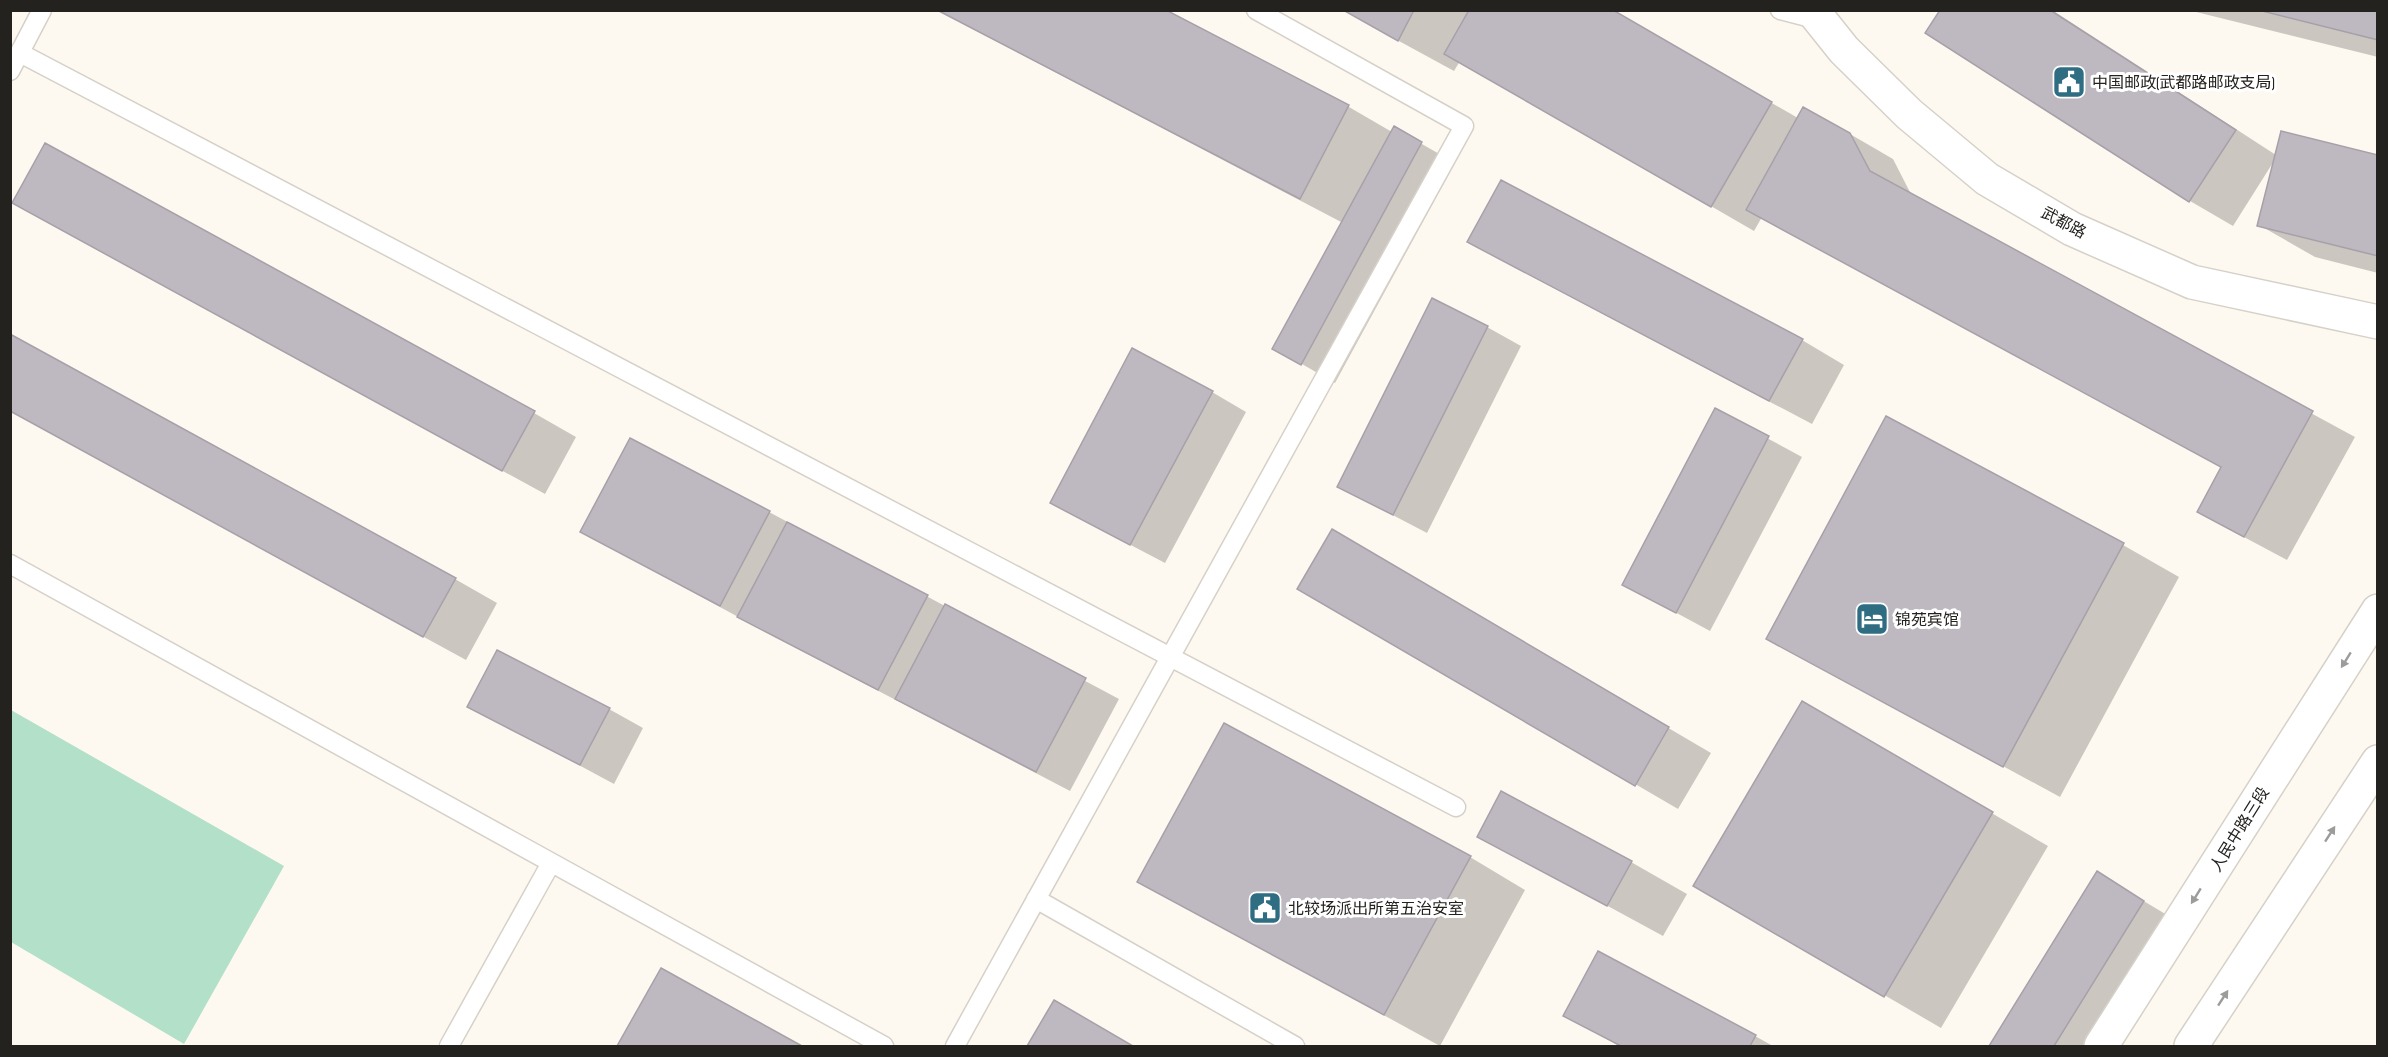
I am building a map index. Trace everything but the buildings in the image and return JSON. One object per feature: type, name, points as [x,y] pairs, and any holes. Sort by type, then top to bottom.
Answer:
[{"type":"main road","name":"武都路","points":[[1816,16],[1844,50],[1909,114],[1987,179],[2073,229],[2192,282],[2378,322]]},
{"type":"main road","name":"人民中路三段","points":[[2100,1047],[2378,611]]},
{"type":"main road","points":[[2191,1047],[2378,762]]},
{"type":"lane","points":[[10,71],[42,10]]},
{"type":"lane","points":[[955,1047],[1169,656],[1464,126],[1256,10]]},
{"type":"lane","points":[[1780,10],[1816,16]]},
{"type":"lane","points":[[20,53],[1456,807]]},
{"type":"lane","points":[[10,564],[884,1047]]},
{"type":"lane","points":[[449,1047],[551,863]]},
{"type":"lane","points":[[1036,899],[1295,1047]]},
{"type":"green space","points":[[11,710],[284,866],[184,1044],[11,942]]},
{"type":"place","name":"中国邮政(武都路邮政支局)","points":[[2069,82]]},
{"type":"place","name":"锦苑宾馆","points":[[1872,619]]},
{"type":"place","name":"北较场派出所第五治安室","points":[[1265,908]]}]
